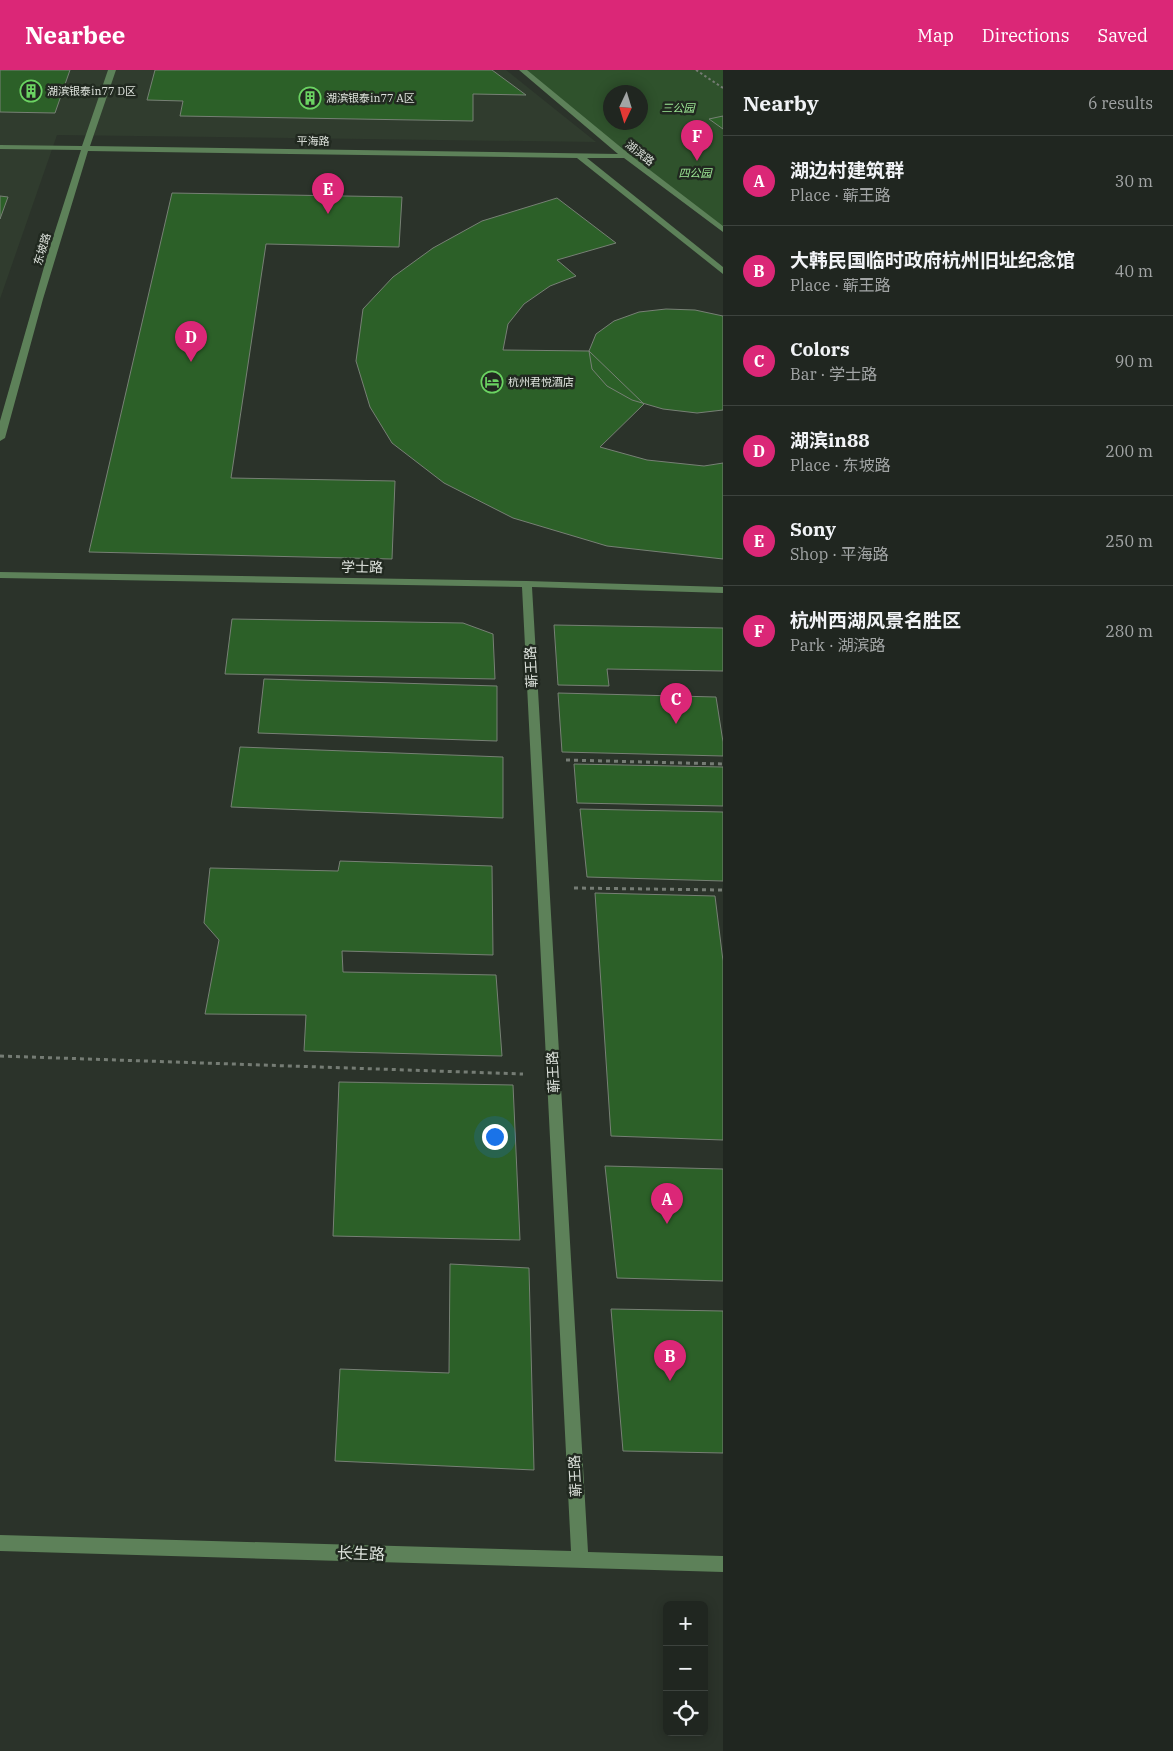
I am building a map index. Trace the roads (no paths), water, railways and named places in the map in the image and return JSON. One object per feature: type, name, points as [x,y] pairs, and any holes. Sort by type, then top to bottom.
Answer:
[{"type":"street","name":"东坡路","points":[[0,438],[35,308],[84,149],[112,70]]},
{"type":"street","name":"湖滨路","points":[[523,70],[626,156],[723,230]]},
{"type":"street","name":"平海路","points":[[0,147],[626,156]]},
{"type":"street","points":[[580,156],[723,271]]},
{"type":"street","name":"学士路","points":[[0,575],[527,584],[723,590]]},
{"type":"street","name":"蕲王路","points":[[527,584],[580,1560]]},
{"type":"street","name":"长生路","points":[[0,1543],[723,1564]]},
{"type":"place","name":"湖滨银泰in77 D区","points":[[31,91]]},
{"type":"place","name":"湖滨银泰in77 A区","points":[[310,98]]},
{"type":"place","name":"杭州西湖风景名胜区","points":[[697,161]]},
{"type":"place","name":"Sony","points":[[328,214]]},
{"type":"place","name":"湖滨in88","points":[[191,362]]},
{"type":"place","name":"杭州君悦酒店","points":[[492,382]]},
{"type":"place","name":"Colors","points":[[676,724]]},
{"type":"place","name":"湖边村建筑群","points":[[667,1224]]},
{"type":"place","name":"大韩民国临时政府杭州旧址纪念馆","points":[[670,1381]]},
{"type":"park label","name":"三公园","points":[[678,108]]},
{"type":"park label","name":"四公园","points":[[695,173]]}]
